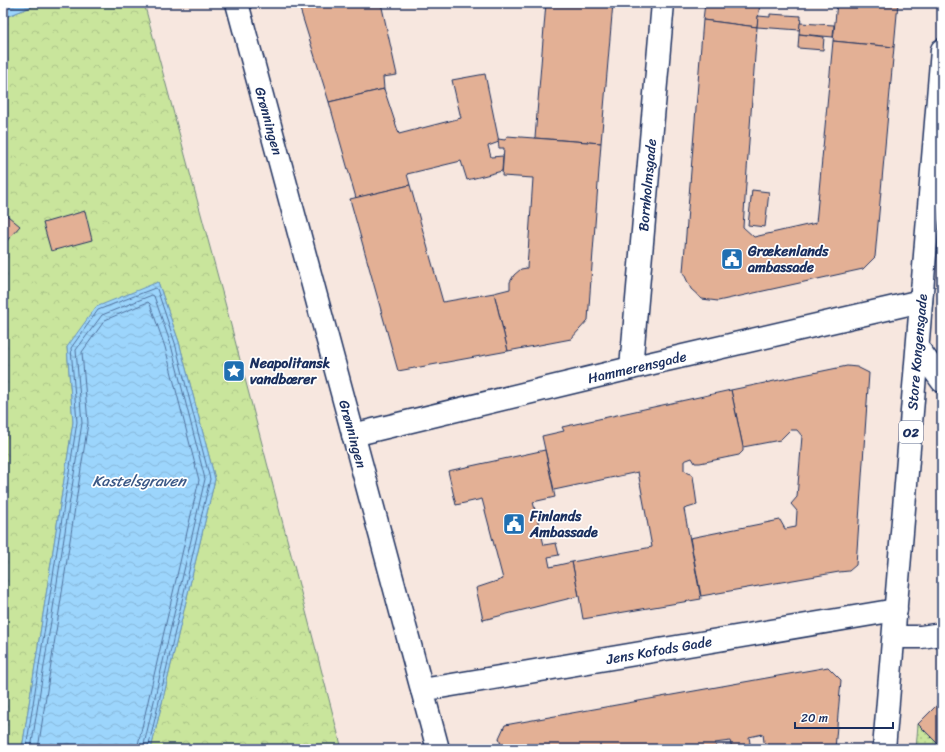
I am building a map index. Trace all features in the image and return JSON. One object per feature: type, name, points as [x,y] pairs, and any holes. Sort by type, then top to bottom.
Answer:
[{"type":"street","name":"Grønningen","points":[[237,3],[438,749]]},
{"type":"street","name":"Bornholmsgade","points":[[631,368],[663,3]]},
{"type":"street","name":"Store Kongensgade","points":[[884,749],[942,50]]},
{"type":"street","name":"Hammerensgade","points":[[353,435],[631,368],[921,301]]},
{"type":"street","points":[[918,348],[942,381]]},
{"type":"street","name":"Jens Kofods Gade","points":[[422,690],[896,610]]},
{"type":"street","points":[[894,637],[921,637],[942,634]]},
{"type":"green space","points":[[41,3],[144,3],[228,314],[342,749],[151,749],[215,479],[179,342],[158,282],[67,347],[73,422],[22,749],[3,749],[3,18]]},
{"type":"green space","points":[[918,724],[942,748],[942,749],[916,749]]},
{"type":"water","points":[[3,3],[41,3],[3,18]]},
{"type":"water","name":"Kastelsgraven","points":[[158,282],[179,342],[215,479],[151,749],[22,749],[73,422],[67,347],[96,307]]},
{"type":"building","points":[[298,3],[325,3],[300,9]]},
{"type":"building","points":[[325,3],[381,3],[397,75],[383,77],[384,89],[329,102],[300,9]]},
{"type":"building","points":[[546,3],[613,3],[601,143],[535,138]]},
{"type":"building","points":[[705,3],[760,3],[757,27],[703,20]]},
{"type":"building","points":[[837,3],[898,3],[894,47],[833,41]]},
{"type":"building","points":[[770,14],[801,16],[800,30],[757,27],[758,16],[770,17]]},
{"type":"building","points":[[703,20],[757,27],[743,227],[754,237],[816,223],[833,41],[894,47],[875,257],[863,269],[718,301],[702,299],[691,289],[683,272]]},
{"type":"building","points":[[800,23],[834,25],[833,37],[799,34]]},
{"type":"building","points":[[799,34],[824,37],[823,50],[798,48]]},
{"type":"building","points":[[485,74],[499,142],[488,146],[491,157],[503,156],[502,171],[467,180],[461,161],[407,174],[410,185],[356,198],[329,102],[384,89],[399,134],[461,118],[452,80]]},
{"type":"building","points":[[507,136],[601,143],[588,320],[571,339],[508,351],[494,293],[510,289],[510,282],[514,275],[521,269],[527,268],[533,178],[502,176],[504,148],[499,148],[498,139],[505,140]]},
{"type":"building","points":[[410,185],[443,302],[494,293],[508,351],[398,371],[350,199]]},
{"type":"building","points":[[752,190],[769,192],[765,227],[748,225]]},
{"type":"building","points":[[85,211],[92,240],[51,251],[43,223]]},
{"type":"building","points":[[3,212],[20,226],[3,245]]},
{"type":"building","points":[[847,366],[857,367],[869,373],[856,565],[849,571],[701,596],[690,538],[780,520],[785,529],[796,527],[797,511],[791,504],[797,497],[802,436],[797,430],[790,430],[780,440],[743,447],[731,390]]},
{"type":"building","points":[[731,390],[743,451],[739,455],[700,463],[695,463],[692,458],[684,461],[684,470],[693,476],[697,505],[684,509],[701,599],[583,619],[572,562],[652,547],[638,472],[554,490],[542,436],[564,431],[562,427]]},
{"type":"building","name":"Finlands Ambassade","points":[[545,450],[555,497],[533,502],[544,545],[556,543],[559,555],[548,557],[550,567],[572,562],[579,596],[483,620],[476,588],[503,579],[482,499],[456,505],[448,471]]},
{"type":"building","points":[[828,667],[841,680],[835,749],[773,749],[764,742],[763,734],[749,737],[750,743],[748,747],[740,749],[732,748],[730,741],[715,743],[717,749],[502,749],[499,738],[505,725]]},
{"type":"building","points":[[942,700],[942,748],[918,724]]},
{"type":"place","name":"Grækenlands ambassade","points":[[732,259]]},
{"type":"place","name":"Neapolitansk vandbærer","points":[[234,371]]},
{"type":"place","name":"Finlands Ambassade","points":[[514,524]]}]
